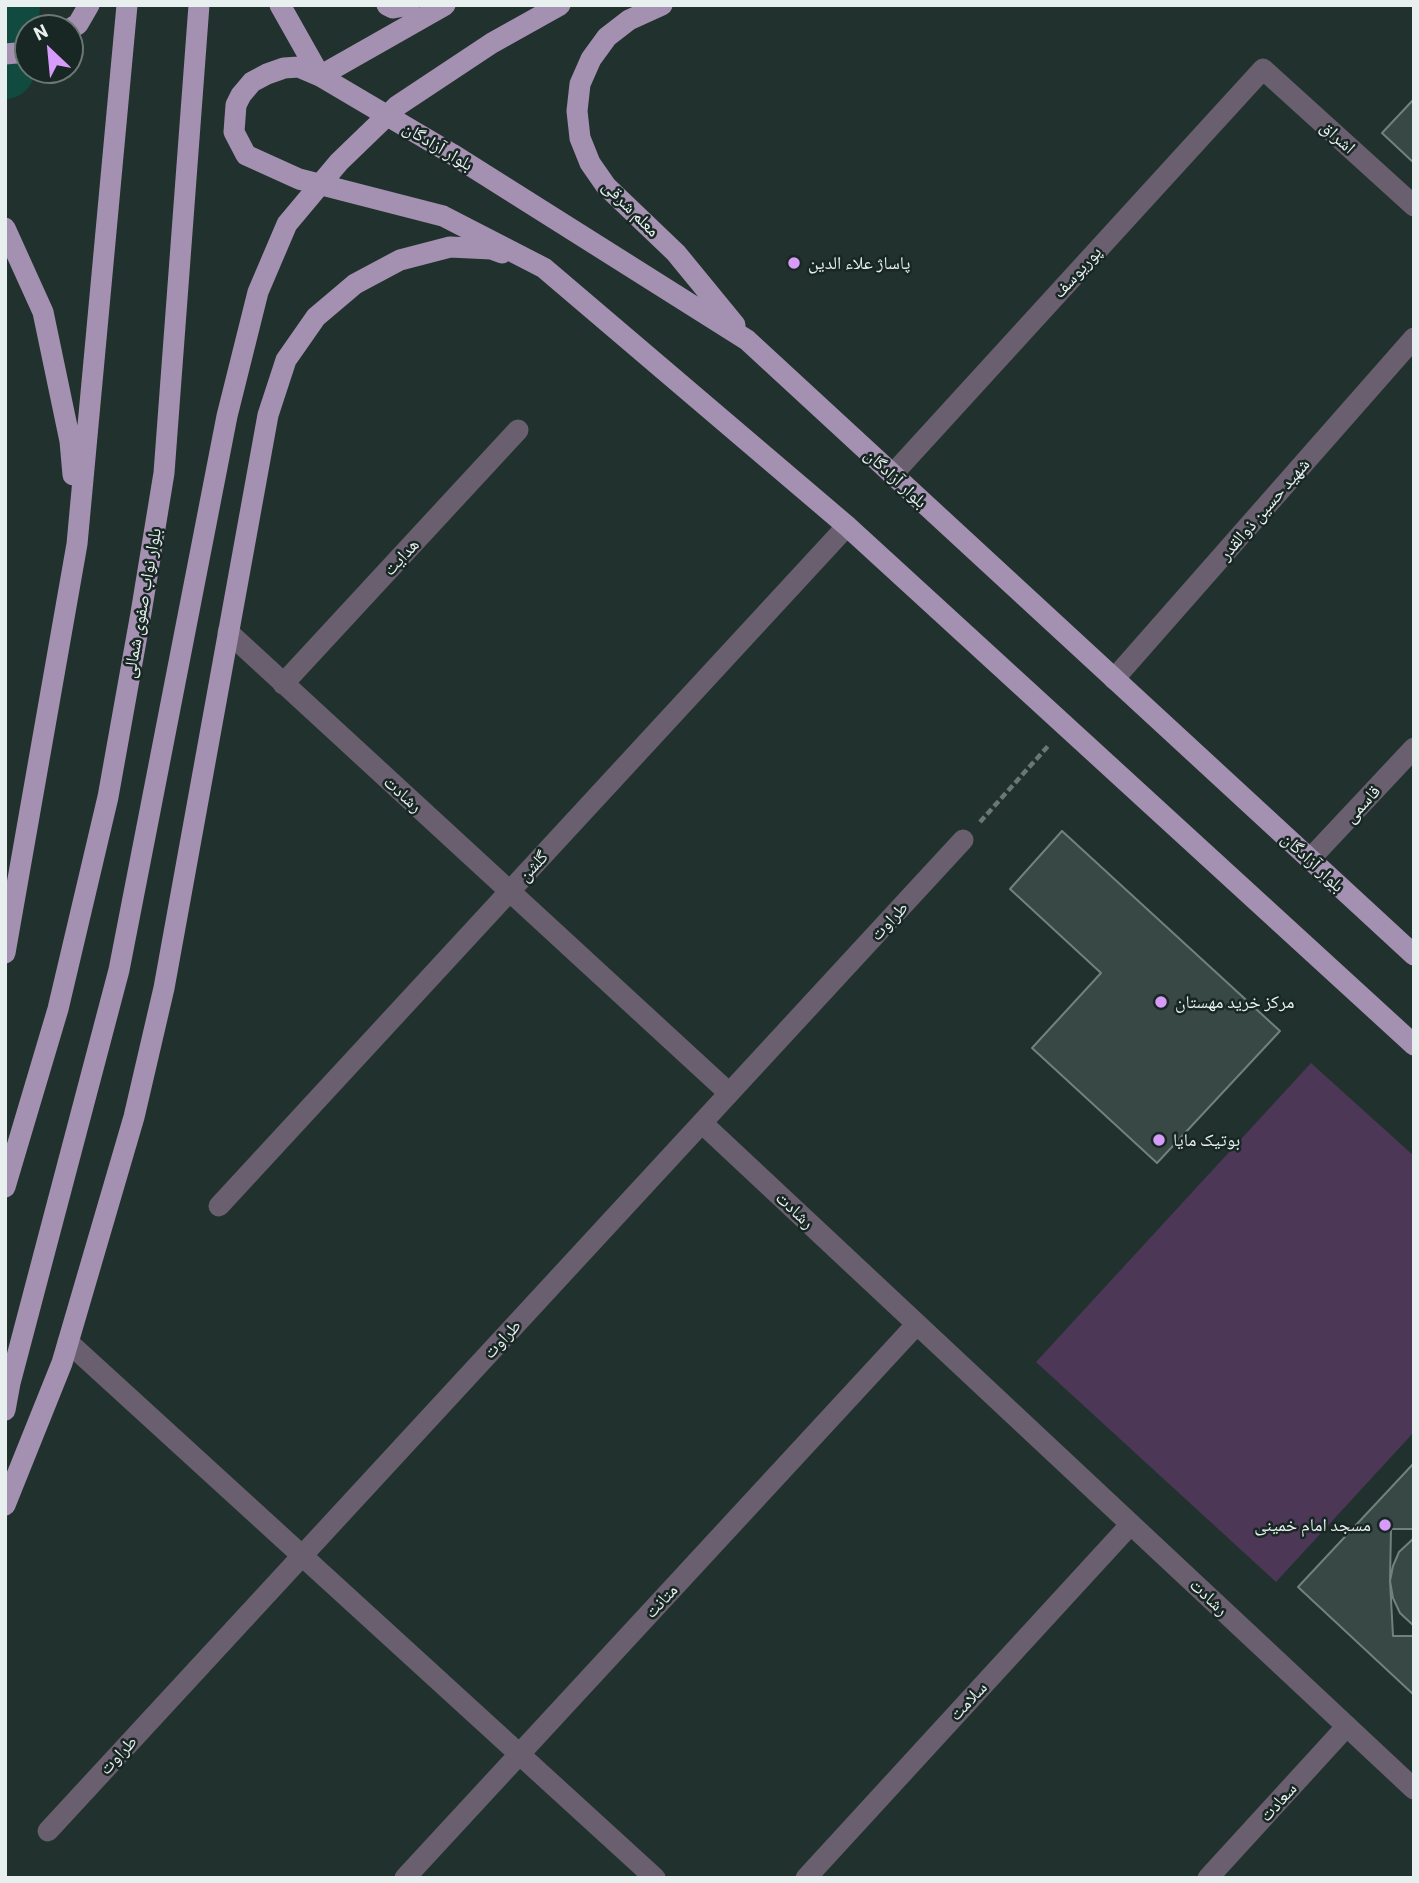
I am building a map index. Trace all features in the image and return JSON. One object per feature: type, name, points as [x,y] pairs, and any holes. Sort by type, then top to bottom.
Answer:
[{"type":"main road","points":[[5,953],[77,544],[127,5]]},
{"type":"main road","name":"بلوار نواب صفوی شمالی","points":[[5,1187],[65,983],[108,797],[164,473],[199,5]]},
{"type":"main road","points":[[280,5],[320,76]]},
{"type":"main road","points":[[387,5],[393,8],[410,5]]},
{"type":"main road","points":[[320,76],[445,5]]},
{"type":"main road","points":[[5,1410],[119,970],[227,416],[258,292],[287,224],[339,162],[397,106],[492,43],[560,5]]},
{"type":"main road","name":"معلم شرقی","points":[[662,5],[629,20],[607,37],[591,59],[580,84],[577,111],[580,138],[590,163],[606,186],[676,253],[747,340]]},
{"type":"main road","points":[[320,76],[299,67],[284,68],[252,82],[241,95],[234,118],[234,132],[246,155],[299,179],[443,216],[544,268],[847,526],[1414,1045]]},
{"type":"main road","name":"بلوار آزادگان","points":[[320,76],[452,154],[747,340],[1414,955]]},
{"type":"main road","points":[[5,228],[43,312],[70,441],[77,544]]},
{"type":"main road","points":[[5,1505],[68,1342],[134,1117],[158,1013],[268,415],[286,360],[316,317],[355,284],[400,260],[450,247],[491,249],[544,268]]},
{"type":"street","name":"اشراق","points":[[1263,69],[1414,206]]},
{"type":"street","name":"پوریوسف","points":[[892,475],[1263,69]]},
{"type":"street","name":"شهید حسین ذوالقدر","points":[[1114,679],[1414,338]]},
{"type":"street","name":"هدایت","points":[[283,684],[518,430]]},
{"type":"street","name":"گلشن","points":[[219,1206],[847,526]]},
{"type":"street","name":"رشادت","points":[[228,632],[729,1093]]},
{"type":"street","name":"قاسمی","points":[[1310,859],[1414,748]]},
{"type":"street","name":"طراوت","points":[[729,1093],[963,841]]},
{"type":"street","points":[[702,1123],[729,1093]]},
{"type":"street","name":"رشادت","points":[[702,1123],[1414,1789]]},
{"type":"street","name":"طراوت","points":[[48,1831],[702,1123]]},
{"type":"street","name":"متانت","points":[[405,1878],[917,1324]]},
{"type":"street","points":[[68,1342],[655,1878]]},
{"type":"street","name":"سلامت","points":[[806,1878],[1131,1524]]},
{"type":"street","name":"سعادت","points":[[1208,1878],[1347,1726]]},
{"type":"path","points":[[963,841],[1066,727]]},
{"type":"shaded area","points":[[1311,1063],[1414,1156],[1414,1432],[1276,1582],[1036,1362]]},
{"type":"building","points":[[1414,99],[1414,163],[1382,133]]},
{"type":"building","name":"مرکز خرید مهستان","points":[[1062,831],[1280,1031],[1157,1163],[1032,1048],[1101,973],[1010,889]]},
{"type":"building","name":"مسجد امام خمینی","points":[[1414,1463],[1414,1695],[1298,1587]]},
{"type":"building","points":[[1391,1529],[1414,1529],[1414,1636],[1393,1636]]},
{"type":"building","points":[[1414,1538],[1414,1626],[1400,1613],[1393,1598],[1390,1581],[1399,1552]]},
{"type":"waterway","points":[[5,69],[10,5]]},
{"type":"place","name":"پاساژ علاء الدین","points":[[794,263]]},
{"type":"place","name":"مرکز خرید مهستان","points":[[1161,1002]]},
{"type":"place","name":"بوتیک مایا","points":[[1159,1140]]},
{"type":"place","name":"مسجد امام خمینی","points":[[1385,1525]]}]
